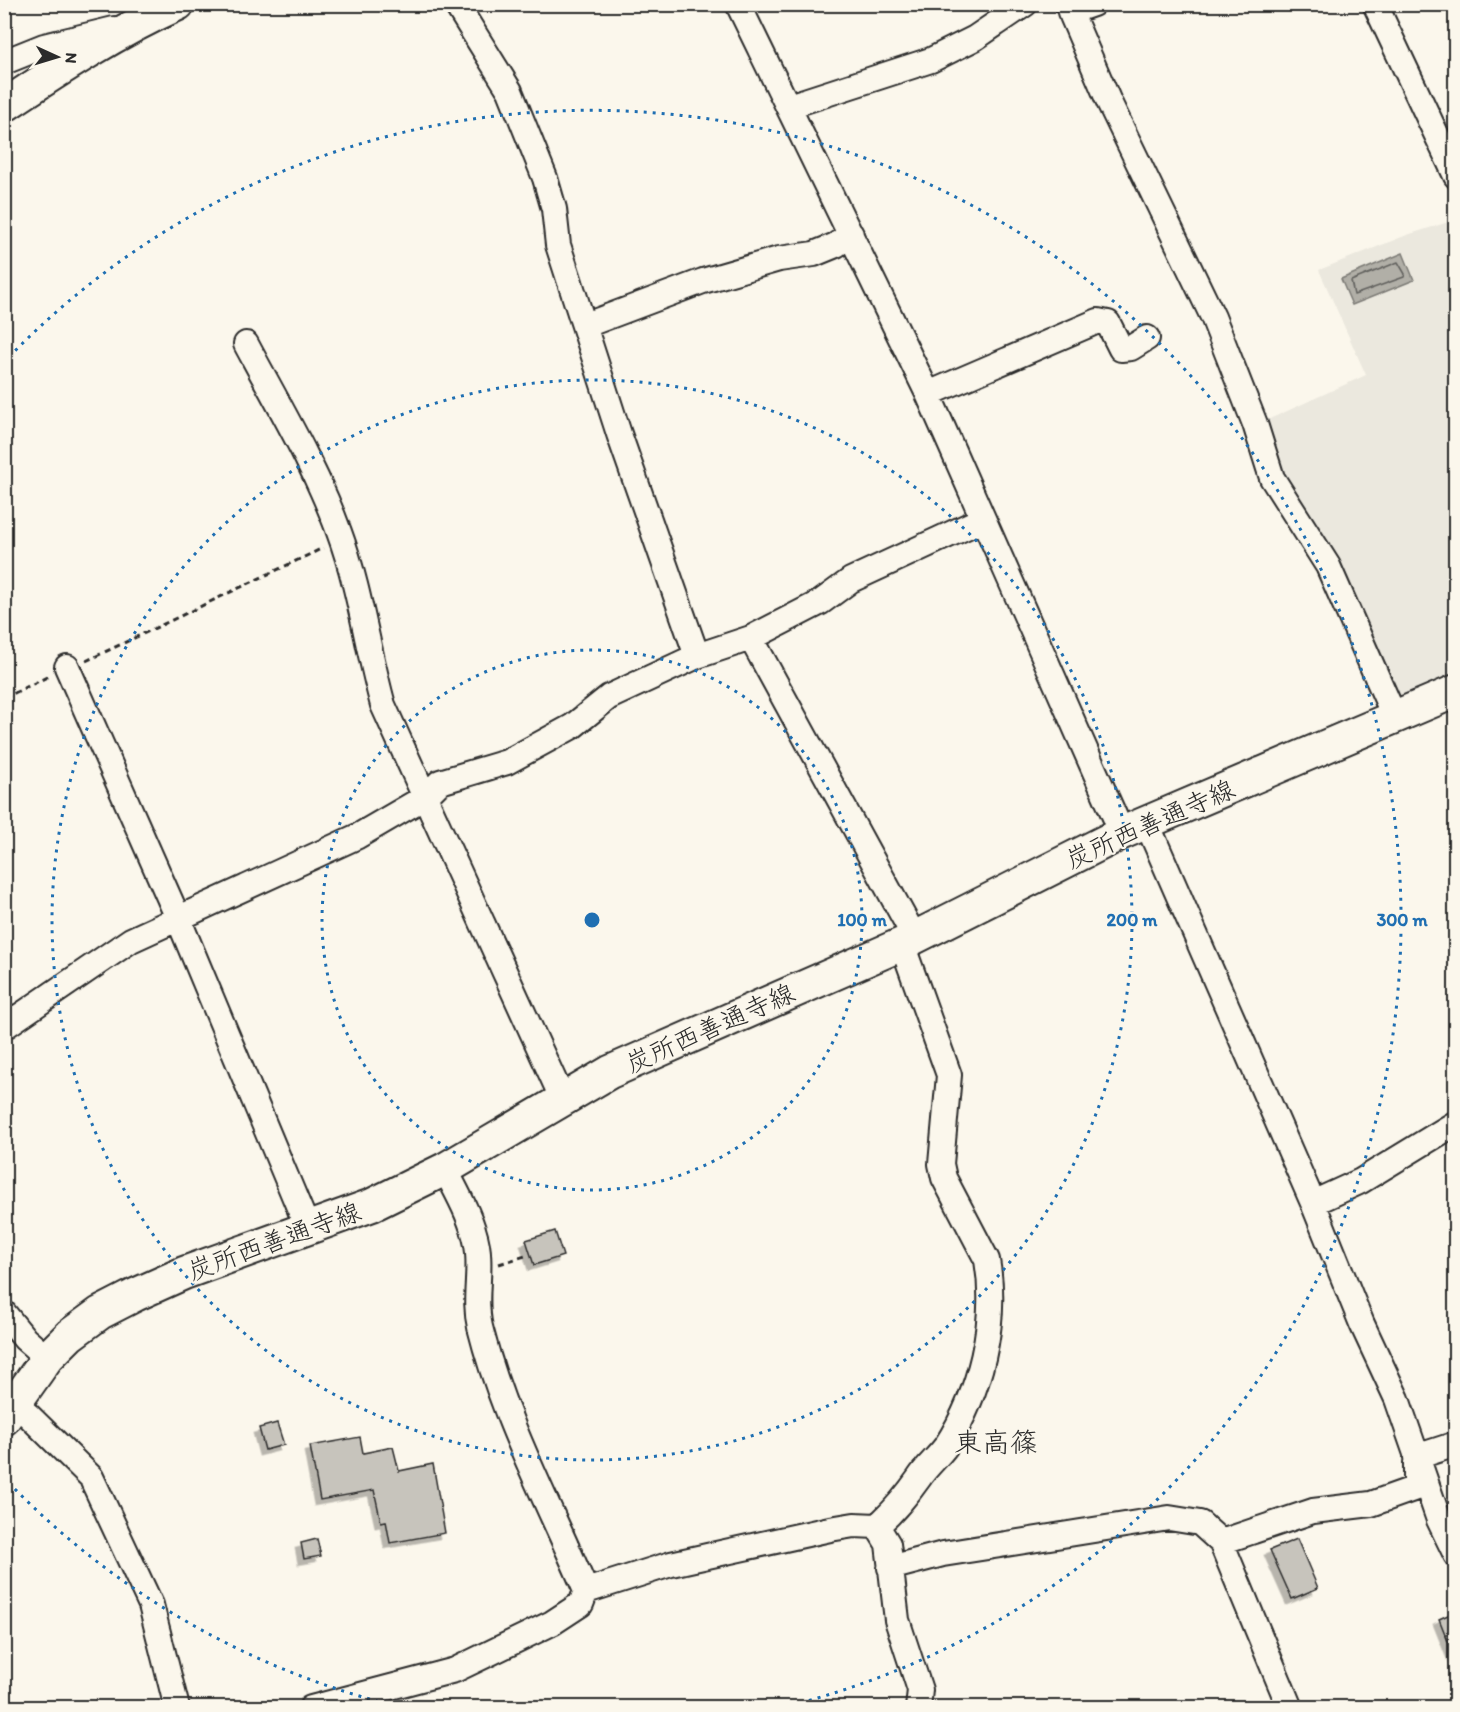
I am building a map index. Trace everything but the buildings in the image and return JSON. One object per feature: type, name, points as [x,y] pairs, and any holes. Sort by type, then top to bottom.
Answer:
[{"type":"main road","points":[[4,106],[69,62],[133,24],[178,4]]},
{"type":"main road","name":"炭所西善通寺線","points":[[10,1413],[47,1358],[70,1335],[100,1313],[135,1295],[184,1273],[372,1205],[445,1169],[609,1072],[908,940],[1122,832],[1455,691]]},
{"type":"street","points":[[456,4],[510,92],[545,178],[554,209],[558,245],[619,434],[697,656]]},
{"type":"street","points":[[738,4],[928,394],[1122,832]]},
{"type":"street","points":[[789,106],[931,60],[975,38],[1025,4]]},
{"type":"street","points":[[1375,4],[1455,176]]},
{"type":"street","points":[[1077,7],[1109,102],[1213,317],[1255,424],[1272,478],[1328,566],[1395,718]]},
{"type":"street","points":[[4,62],[44,46],[133,24]]},
{"type":"street","points":[[585,325],[703,281],[779,260],[814,254],[836,245],[851,234]]},
{"type":"street","points":[[928,394],[1098,321],[1108,323],[1121,349],[1131,348],[1147,338]]},
{"type":"street","points":[[246,344],[316,475],[332,514],[366,624],[370,660],[383,705],[563,1100]]},
{"type":"street","points":[[4,1027],[131,940],[358,836],[425,797],[440,782],[507,762],[573,726],[609,697],[697,656],[751,638],[821,602],[851,580],[983,519]]},
{"type":"street","points":[[586,1591],[671,1564],[830,1528],[854,1525],[877,1526],[910,1492],[945,1447],[979,1380],[986,1347],[989,1274],[987,1260],[944,1178],[941,1164],[949,1075],[908,940],[751,638]]},
{"type":"street","points":[[67,667],[178,918],[308,1228]]},
{"type":"street","points":[[1152,836],[1313,1203],[1362,1324],[1397,1399],[1416,1457],[1455,1555]]},
{"type":"street","points":[[1313,1203],[1361,1181],[1455,1123]]},
{"type":"street","points":[[311,1707],[455,1670],[552,1623],[581,1604],[586,1591],[519,1439],[489,1355],[475,1298],[477,1245],[469,1219],[445,1169]]},
{"type":"street","points":[[4,1313],[25,1339],[47,1358]]},
{"type":"street","points":[[10,1413],[28,1415],[90,1477],[152,1605],[177,1707]]},
{"type":"street","points":[[1416,1457],[1455,1444]]},
{"type":"street","points":[[1221,1542],[1314,1511],[1371,1504],[1416,1488],[1416,1457]]},
{"type":"street","points":[[891,1568],[943,1554],[1169,1518],[1200,1523],[1221,1542],[1290,1707]]},
{"type":"street","points":[[877,1526],[888,1544],[897,1620],[920,1690],[918,1707]]},
{"type":"path","points":[[4,698],[67,667],[95,658],[328,546]]},
{"type":"shaded area","points":[[1455,220],[1455,674],[1394,705],[1278,472],[1263,422],[1366,375],[1319,270],[1407,235]]},
{"type":"water","points":[[1403,253],[1414,280],[1352,305],[1341,279]]},
{"type":"waterway","points":[[1447,181],[1456,199]]},
{"type":"district","name":"東高篠","points":[[996,1442]]}]
